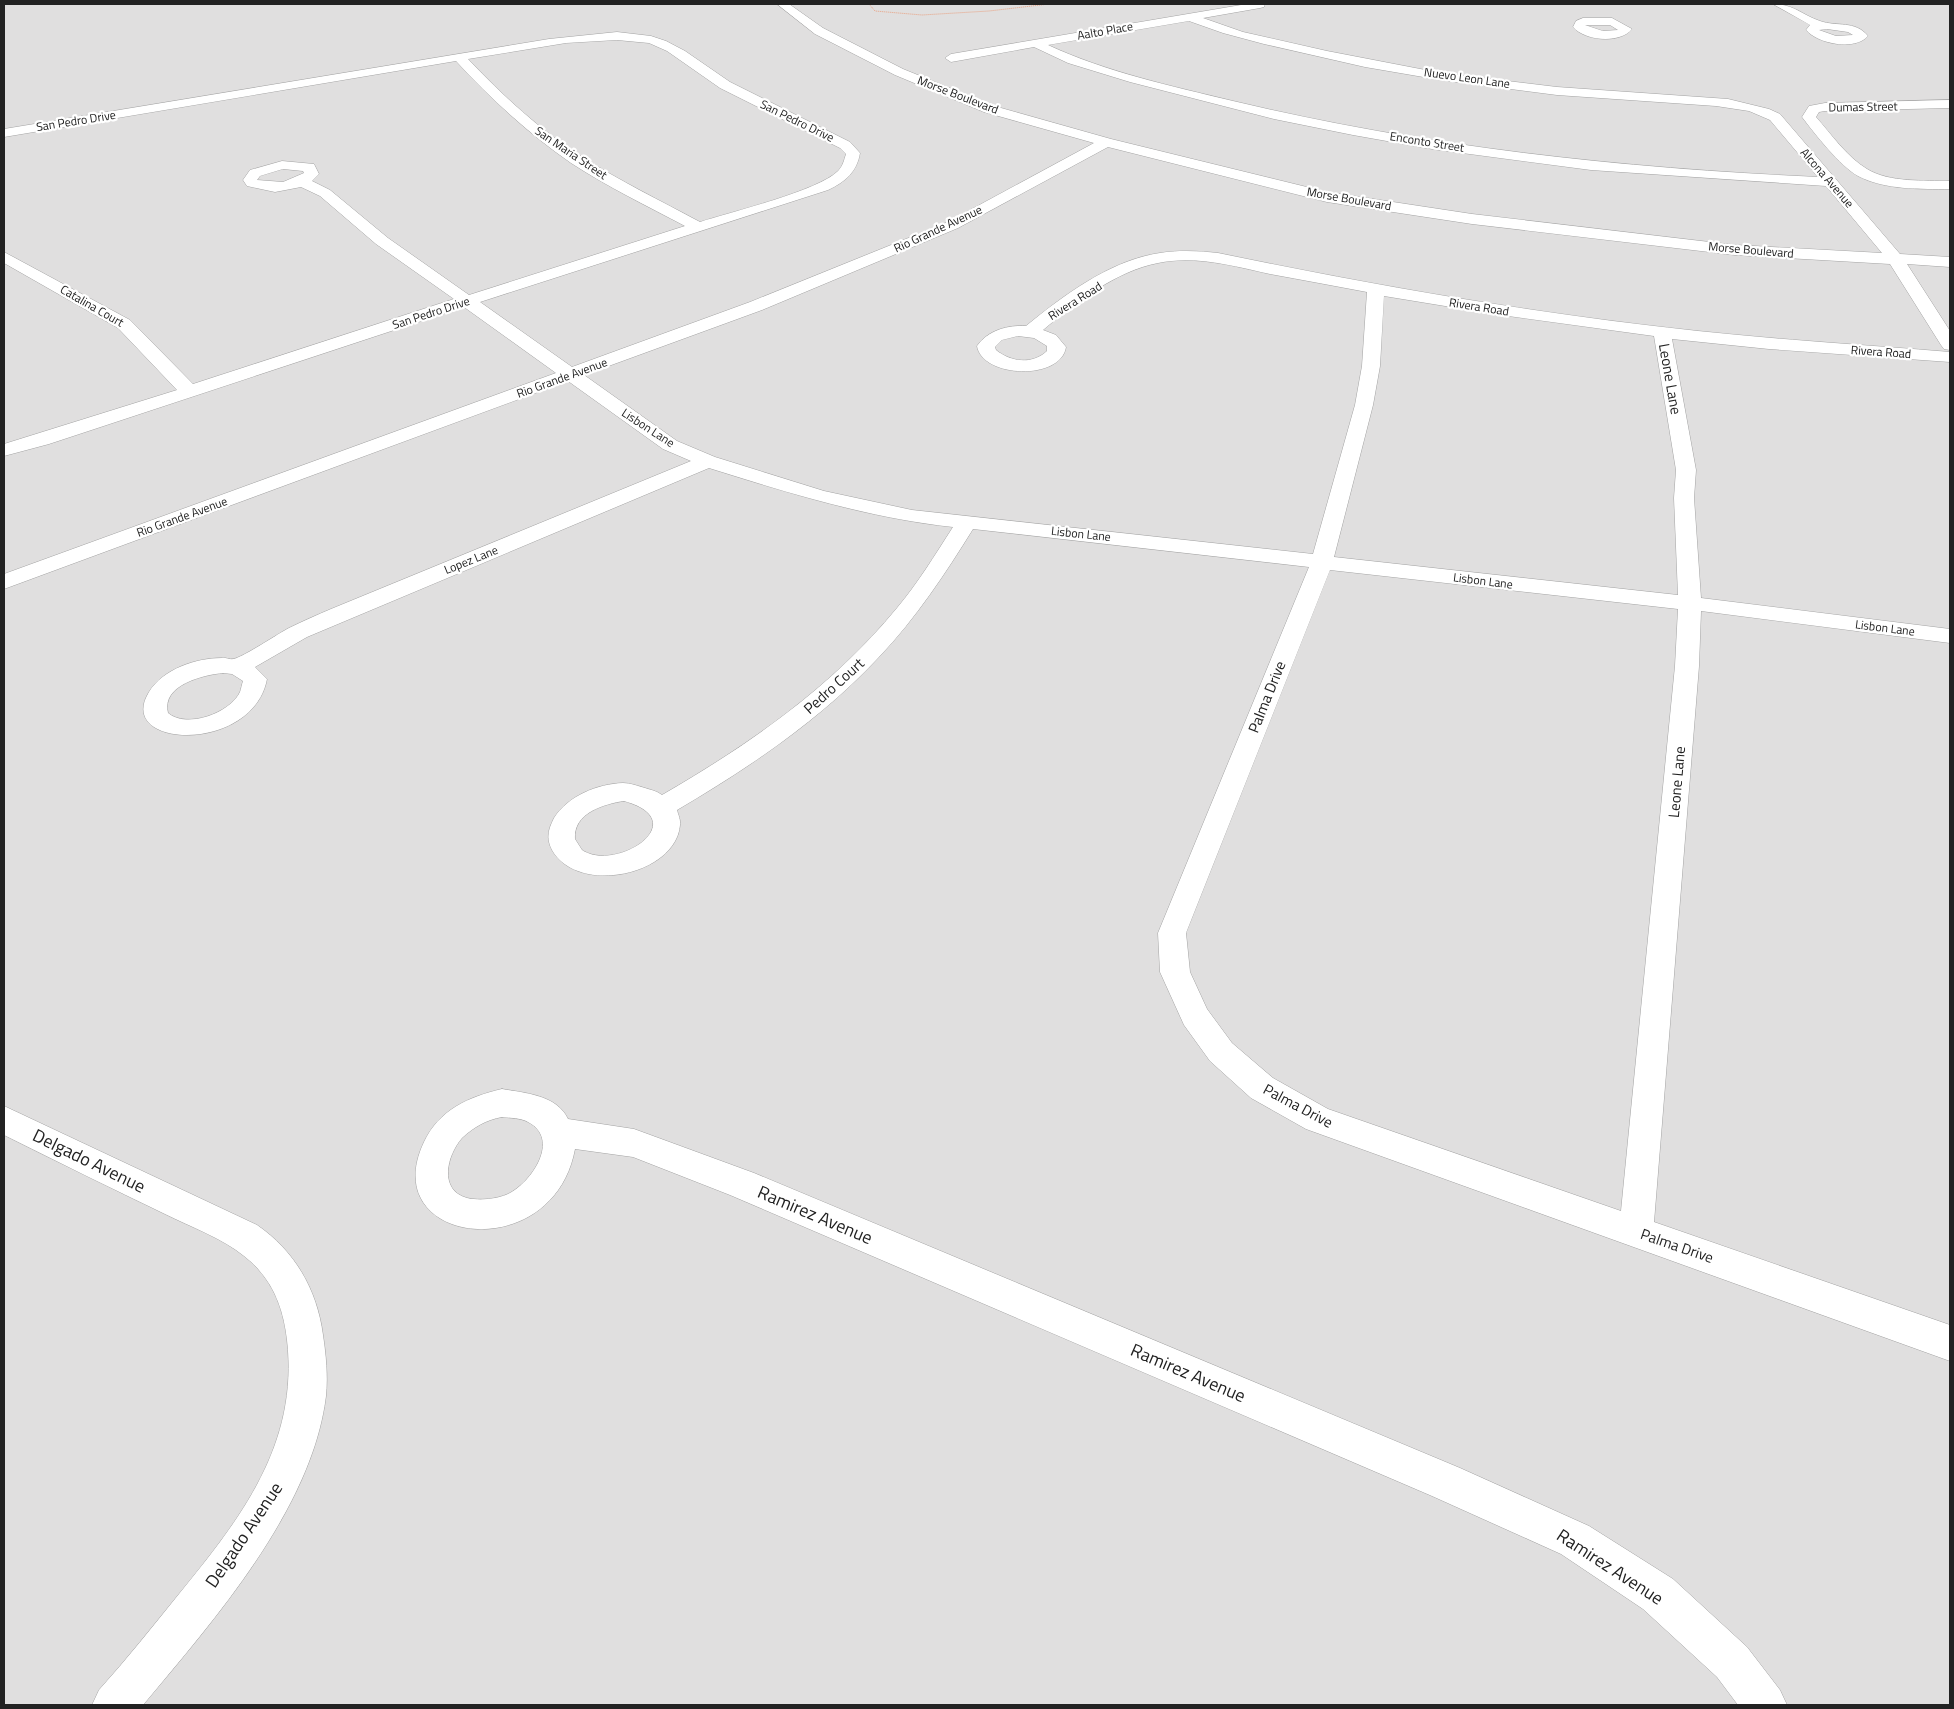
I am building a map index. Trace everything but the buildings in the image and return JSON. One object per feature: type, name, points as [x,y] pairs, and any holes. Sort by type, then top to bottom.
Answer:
[{"type":"street","name":"Morse Boulevard","points":[[782,4],[819,31],[899,72],[989,109],[1106,142],[1327,197],[1472,219],[1735,250],[1897,261],[1950,262]]},
{"type":"street","points":[[1778,4],[1820,26]]},
{"type":"street","name":"Aalto Place","points":[[951,58],[1260,5]]},
{"type":"street","name":"Nuevo Leon Lane","points":[[1191,17],[1220,29],[1301,49],[1440,75],[1594,94],[1749,106]]},
{"type":"street","name":"San Pedro Drive","points":[[4,132],[460,57],[594,37],[650,40],[674,48],[718,81],[845,145],[853,154],[852,164],[845,174],[830,184],[42,440],[4,450]]},
{"type":"street","name":"Enconto Street","points":[[1034,43],[1071,60],[1167,88],[1265,112],[1382,135],[1590,164],[1831,182]]},
{"type":"street","name":"San Maria Street","points":[[460,57],[508,107],[551,142],[606,177],[698,227]]},
{"type":"street","name":"Dumas Street","points":[[1950,104],[1825,107],[1814,109],[1810,113],[1812,121],[1850,163],[1874,177],[1908,184],[1950,185]]},
{"type":"street","name":"Alcona Avenue","points":[[1749,106],[1775,118],[1831,182],[1897,261],[1950,345]]},
{"type":"street","name":"Rio Grande Avenue","points":[[4,582],[756,306],[953,225],[1106,142]]},
{"type":"street","name":"Lisbon Lane","points":[[302,182],[325,193],[382,241],[670,445],[708,461],[818,496],[912,516],[966,524],[1032,528],[1548,589],[1690,603],[1950,636]]},
{"type":"street","name":"Rivera Road","points":[[1030,332],[1057,309],[1137,264],[1175,256],[1218,258],[1376,290],[1531,315],[1662,332],[1950,357]]},
{"type":"street","name":"Catalina Court","points":[[4,257],[124,324],[189,392]]},
{"type":"street","name":"Palma Drive","points":[[1376,290],[1371,366],[1364,405],[1322,562],[1172,933],[1175,972],[1195,1016],[1221,1052],[1262,1088],[1317,1119],[1950,1343]]},
{"type":"street","name":"Leone Lane","points":[[1636,1232],[1687,666],[1690,603],[1684,498],[1686,470],[1683,444],[1666,366],[1662,332]]},
{"type":"street","name":"Lopez Lane","points":[[237,667],[299,632],[339,614],[708,461]]},
{"type":"street","name":"Pedro Court","points":[[662,807],[707,782],[778,736],[835,688],[875,648],[920,594],[944,562],[966,524]]},
{"type":"street","name":"Delgado Avenue","points":[[4,1120],[245,1236],[264,1248],[293,1289],[302,1313],[308,1368],[307,1397],[296,1442],[284,1475],[266,1508],[221,1573],[114,1705]]},
{"type":"street","name":"Ramirez Avenue","points":[[560,1132],[634,1143],[742,1184],[1446,1482],[1574,1540],[1658,1594],[1732,1662],[1765,1705]]},
{"type":"path","points":[[869,4],[875,10],[922,15],[989,11],[1049,4]]},
{"type":"shaded area","points":[[4,4],[1950,4],[1950,1705],[4,1705]]}]
